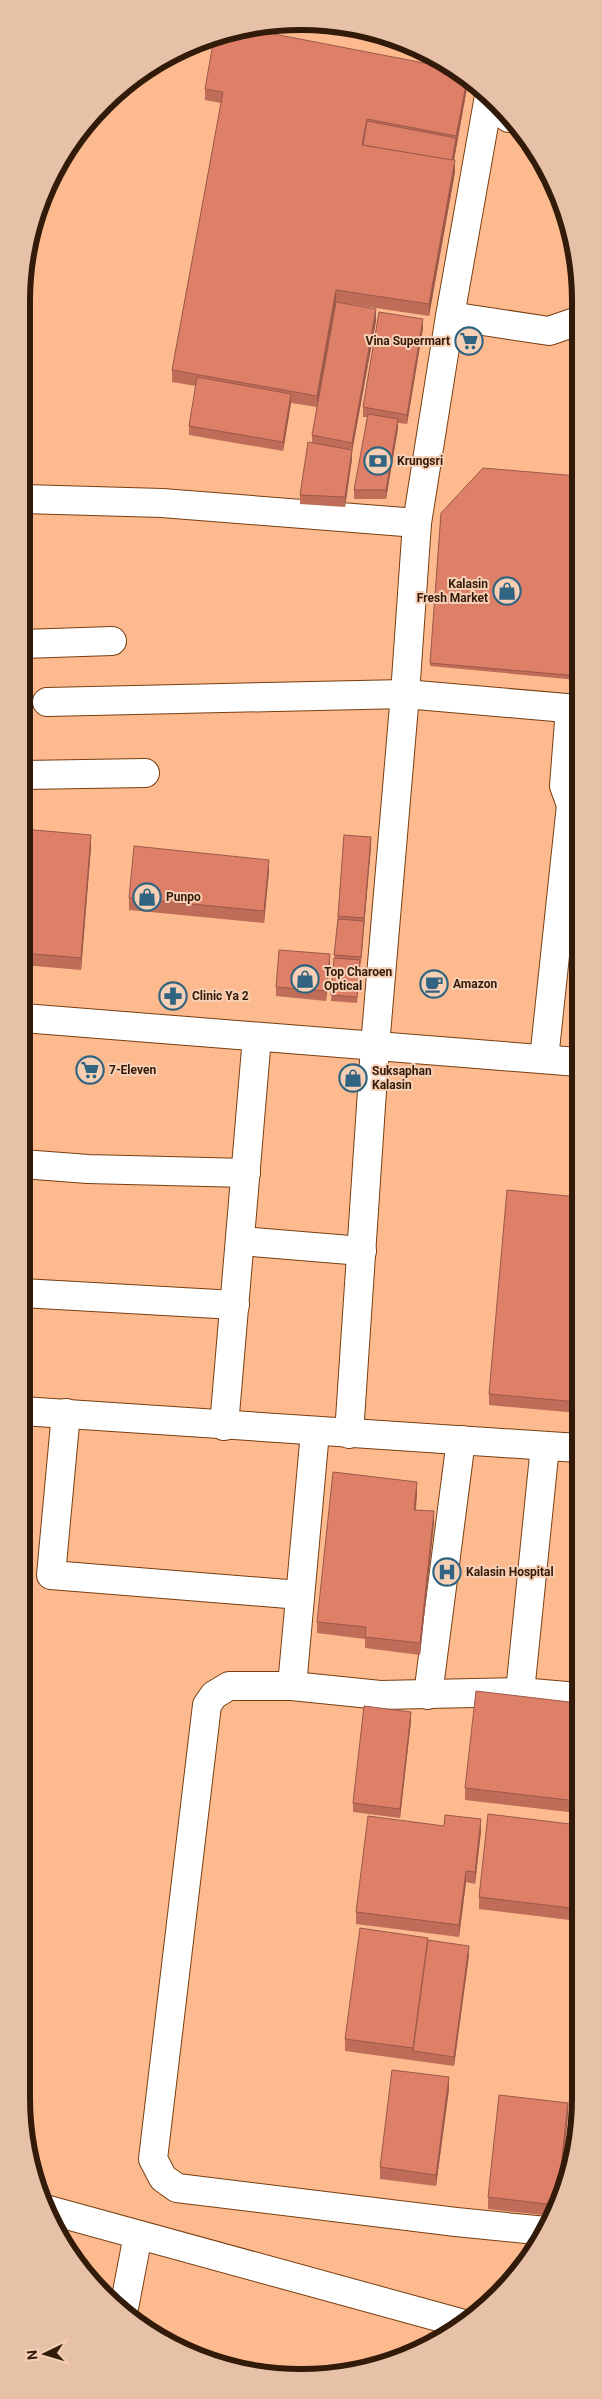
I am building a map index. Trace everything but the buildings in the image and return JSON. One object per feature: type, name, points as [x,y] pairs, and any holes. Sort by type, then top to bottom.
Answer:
[{"type":"street","points":[[349,1434],[375,1046],[405,694],[417,523],[450,316],[494,110]]},
{"type":"street","points":[[450,316],[549,331],[572,323]]},
{"type":"street","points":[[30,499],[162,503],[417,523]]},
{"type":"street","points":[[30,644],[112,641]]},
{"type":"street","points":[[47,702],[405,694],[572,708]]},
{"type":"street","points":[[572,724],[564,786],[572,800]]},
{"type":"street","points":[[30,775],[145,773]]},
{"type":"street","points":[[544,1059],[572,830]]},
{"type":"street","points":[[30,1019],[572,1061]]},
{"type":"street","points":[[224,1426],[257,1037]]},
{"type":"street","points":[[30,1165],[88,1169],[246,1173]]},
{"type":"street","points":[[240,1241],[362,1251]]},
{"type":"street","points":[[30,1293],[235,1305]]},
{"type":"street","points":[[30,1411],[224,1426],[572,1448]]},
{"type":"street","points":[[66,1413],[51,1575],[300,1595]]},
{"type":"street","points":[[292,1686],[315,1432]]},
{"type":"street","points":[[428,1695],[461,1440]]},
{"type":"street","points":[[520,1692],[546,1446]]},
{"type":"street","points":[[538,2230],[446,2221],[177,2188],[163,2178],[153,2159],[207,1705],[214,1695],[229,1686],[292,1686],[380,1695],[520,1692],[572,1696]]},
{"type":"street","points":[[55,2212],[454,2321]]},
{"type":"street","points":[[125,2304],[138,2235]]},
{"type":"place","name":"Vina Supermart","points":[[469,341]]},
{"type":"place","name":"Krungsri","points":[[378,461]]},
{"type":"place","name":"Kalasin Fresh Market","points":[[507,591]]},
{"type":"place","name":"Punpo","points":[[147,897]]},
{"type":"place","name":"Top Charoen Optical","points":[[305,979]]},
{"type":"place","name":"Amazon","points":[[434,984]]},
{"type":"place","name":"Clinic Ya 2","points":[[173,996]]},
{"type":"place","name":"7-Eleven","points":[[90,1070]]},
{"type":"place","name":"Suksaphan Kalasin","points":[[353,1078]]},
{"type":"place","name":"Kalasin Hospital","points":[[447,1572]]}]
